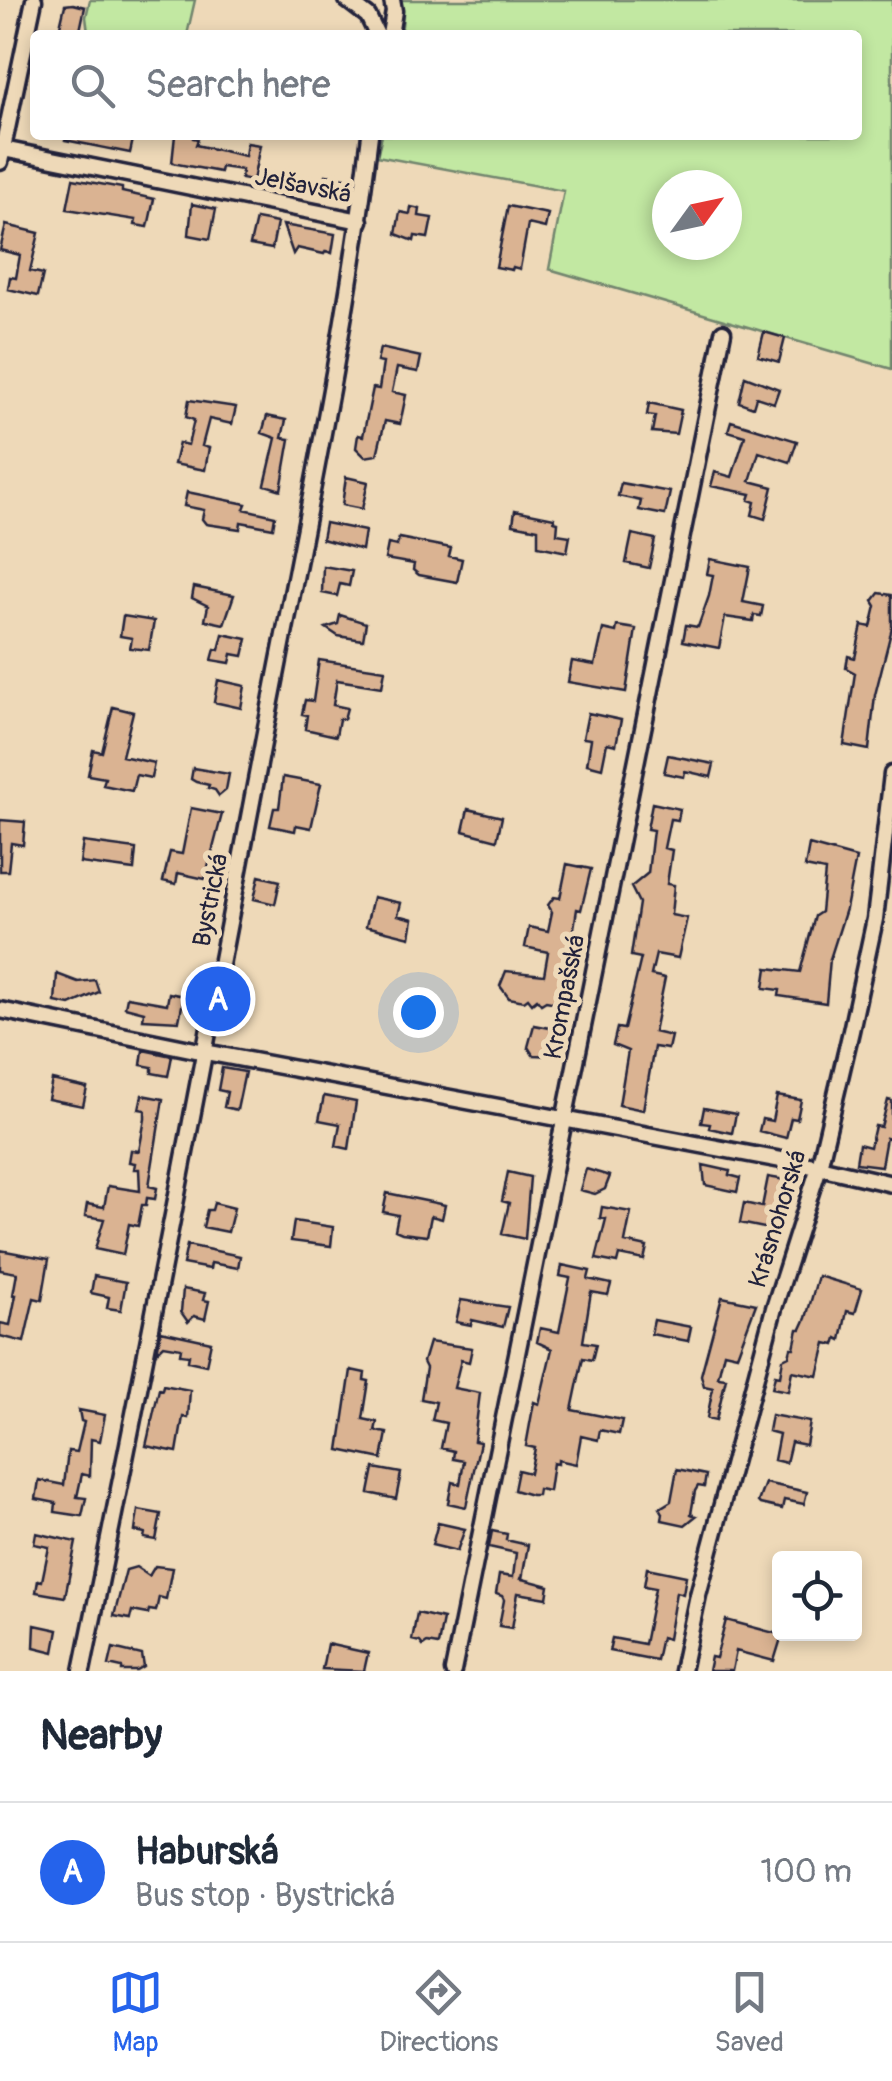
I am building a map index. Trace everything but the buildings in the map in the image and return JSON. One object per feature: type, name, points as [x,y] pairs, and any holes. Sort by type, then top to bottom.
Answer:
[{"type":"street","points":[[1,155],[34,0]]},
{"type":"street","points":[[368,16],[389,0],[394,12],[391,30]]},
{"type":"street","points":[[356,2],[374,30]]},
{"type":"street","name":"Bystrická","points":[[82,1671],[205,1052],[360,221],[369,140]]},
{"type":"street","name":"Jelšavská","points":[[1,155],[360,221]]},
{"type":"street","name":"Krompašská","points":[[454,1671],[723,332]]},
{"type":"street","name":"Krásnohorská","points":[[682,1671],[698,1595],[769,1327],[819,1167],[875,918],[892,774]]},
{"type":"street","points":[[0,1010],[892,1184]]},
{"type":"green space","points":[[90,0],[195,0],[188,30],[88,30]]},
{"type":"green space","points":[[399,0],[892,0],[892,369],[549,269],[564,191],[377,156],[381,140],[862,140],[862,30],[402,30]]},
{"type":"place","name":"Haburská","points":[[218,999]]}]
